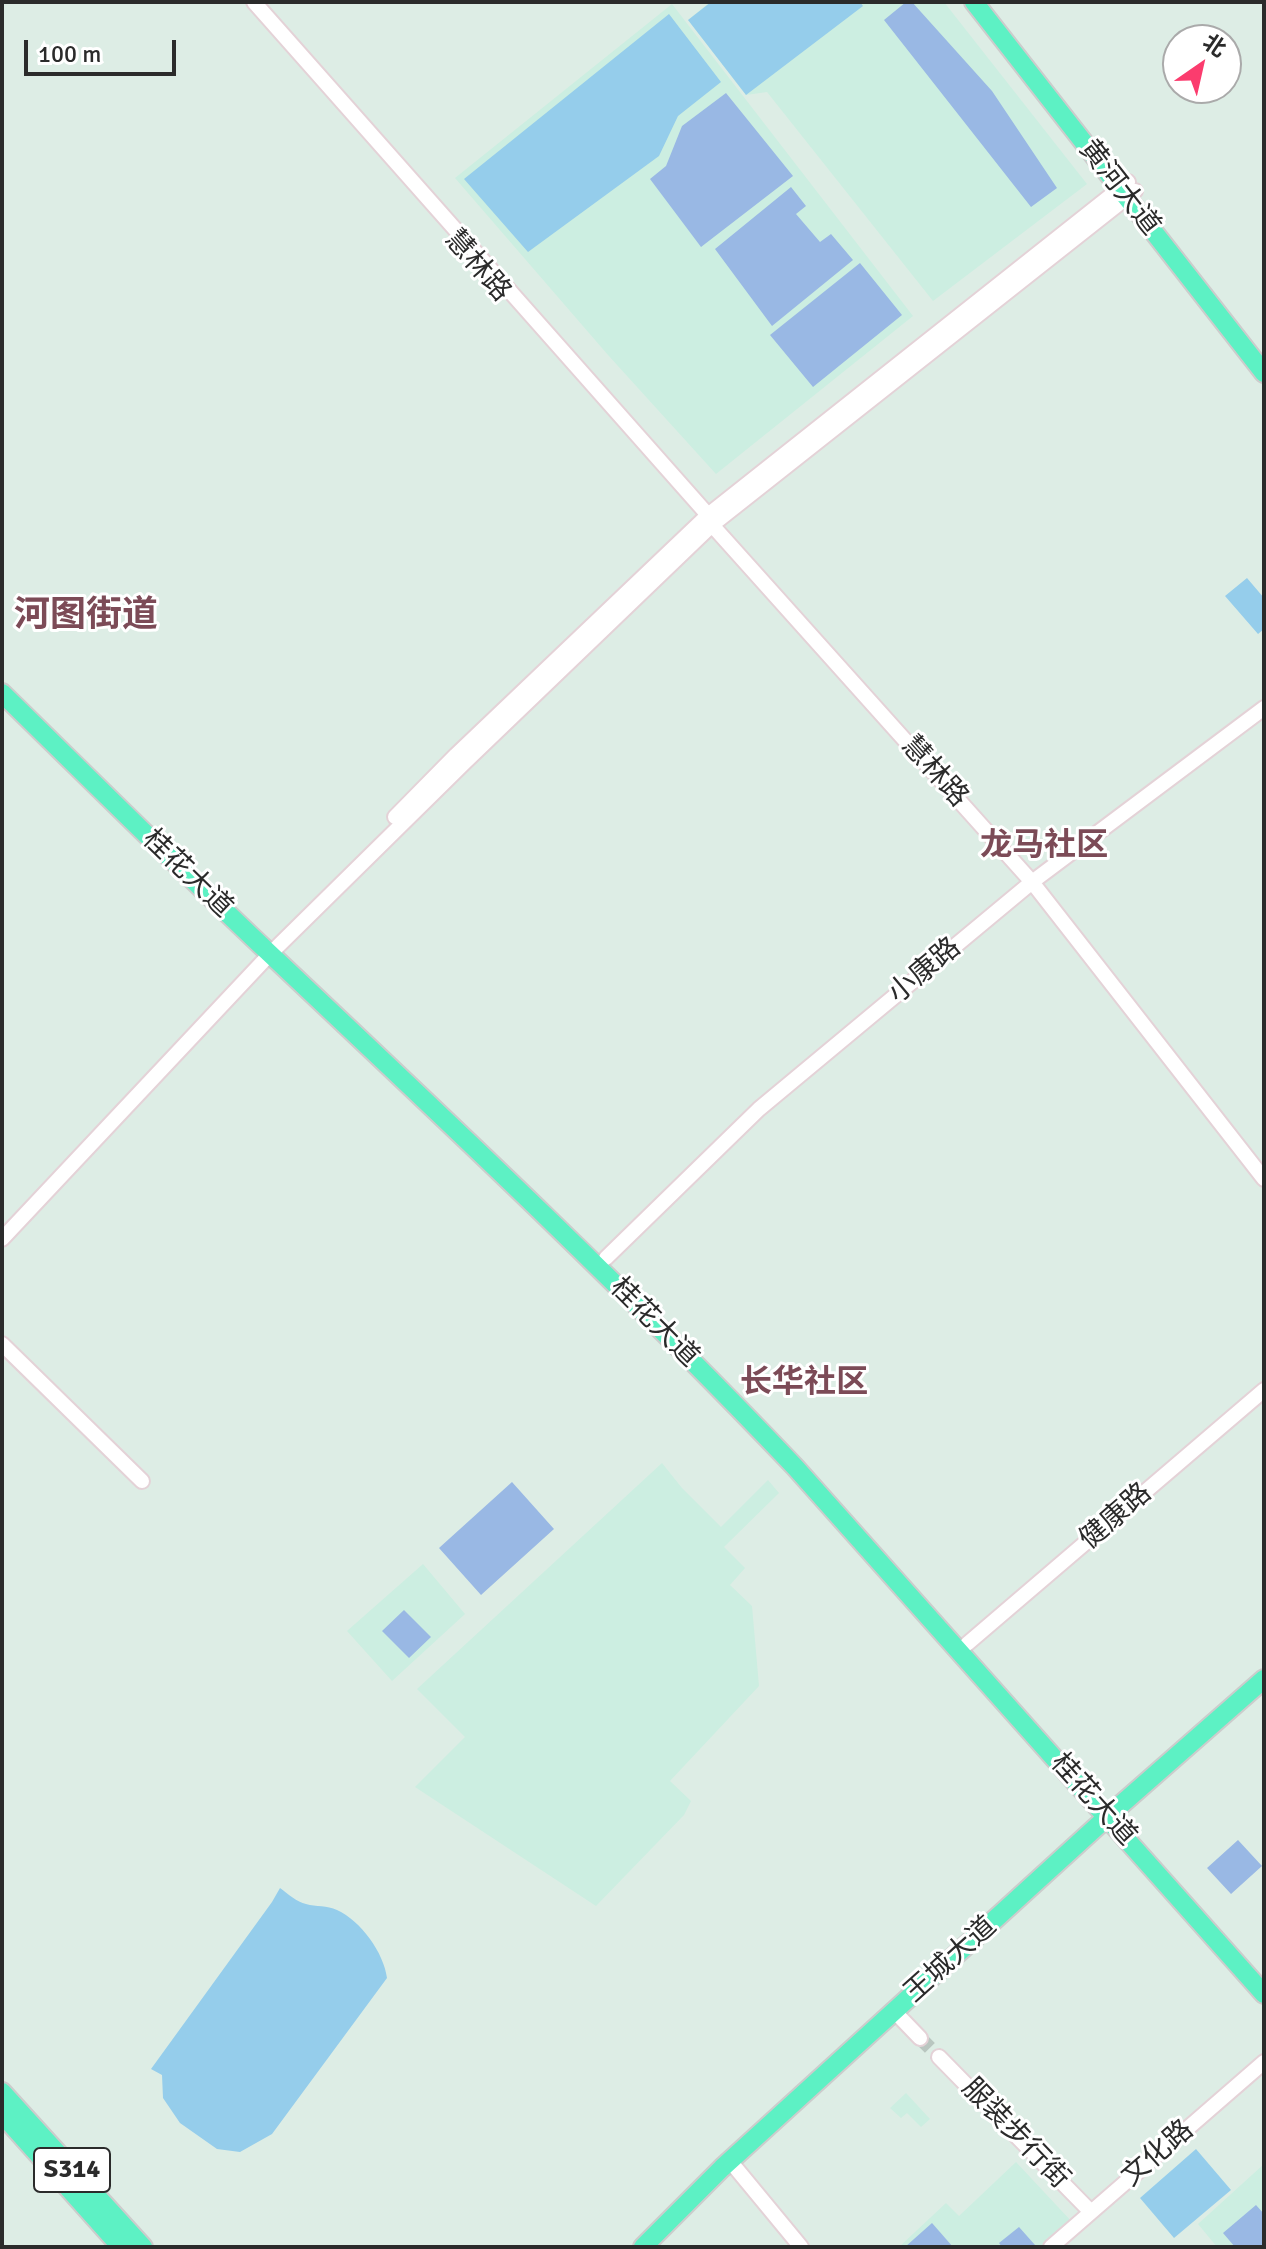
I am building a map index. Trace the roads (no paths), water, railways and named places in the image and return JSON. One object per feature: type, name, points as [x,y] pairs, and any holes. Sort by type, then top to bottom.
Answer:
[{"type":"main road","name":"黄河大道","points":[[974,2],[1264,356]]},
{"type":"main road","name":"黄河大道","points":[[987,2],[1264,373]]},
{"type":"main road","name":"桂花大道","points":[[2,678],[271,948],[724,1392],[1264,1976]]},
{"type":"main road","name":"桂花大道","points":[[2,693],[271,948],[606,1258],[732,1385],[803,1459],[967,1644],[1264,1994]]},
{"type":"main road","name":"王城大道","points":[[653,2247],[733,2163],[1264,1679]]},
{"type":"main road","name":"王城大道","points":[[643,2247],[894,2011],[1114,1815],[1264,1688]]},
{"type":"main road","name":"S314","points":[[2,2092],[143,2247]]},
{"type":"main road","name":"S314","points":[[2,2114],[121,2247]]},
{"type":"street","name":"慧林路","points":[[245,2],[1032,882],[1264,1179]]},
{"type":"street","name":"慧林路","points":[[254,2],[707,520]]},
{"type":"street","points":[[2,1228],[271,948],[464,763],[707,520],[1127,190]]},
{"type":"street","name":"小康路","points":[[606,1258],[759,1109],[1032,882],[1264,708]]},
{"type":"street","points":[[2,1239],[271,948]]},
{"type":"street","points":[[2,1344],[142,1481]]},
{"type":"street","name":"健康路","points":[[967,1644],[1264,1390]]},
{"type":"street","points":[[894,2011],[920,2038]]},
{"type":"street","name":"服装步行街","points":[[939,2057],[1091,2212]]},
{"type":"street","name":"文化路","points":[[1051,2247],[1264,2062]]},
{"type":"street","points":[[733,2163],[801,2247]]},
{"type":"tunnel","points":[[920,2038],[939,2057]]},
{"type":"district","name":"河图街道","points":[[86,617]]},
{"type":"district","name":"龙马社区","points":[[1044,847]]},
{"type":"district","name":"长华社区","points":[[804,1384]]}]
